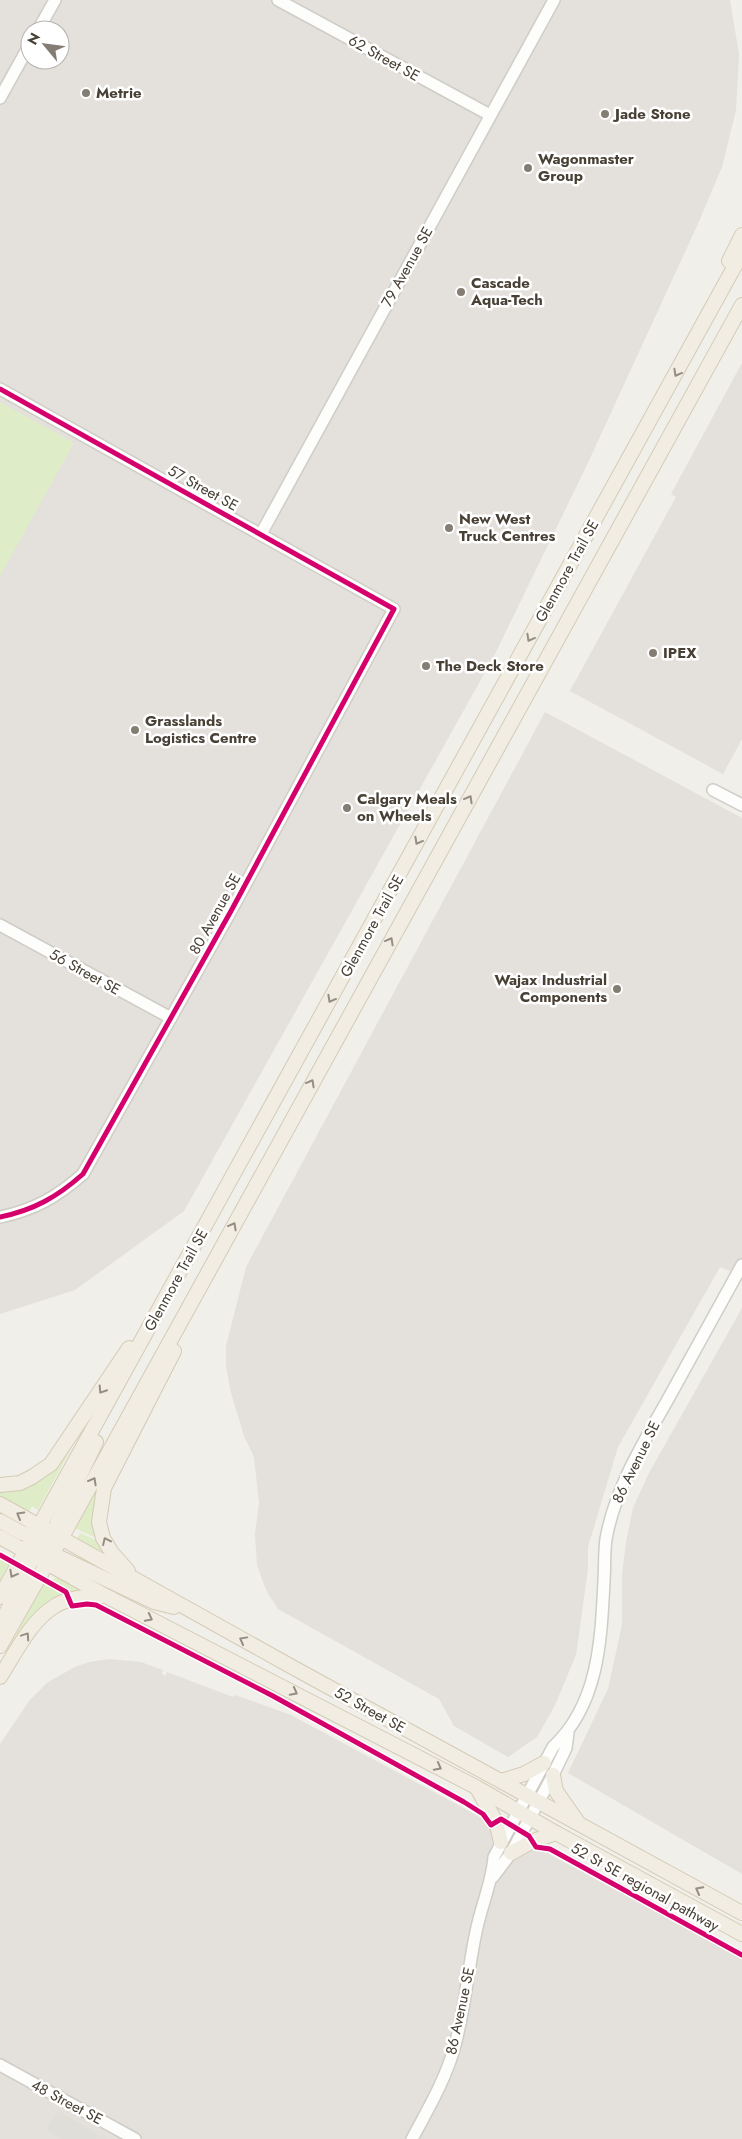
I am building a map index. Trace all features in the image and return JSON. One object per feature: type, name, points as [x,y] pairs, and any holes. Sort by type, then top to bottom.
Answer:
[{"type":"main road","points":[[693,343],[707,305],[742,235]]},
{"type":"main road","name":"Glenmore Trail SE","points":[[0,1646],[43,1545],[110,1400],[742,253]]},
{"type":"main road","name":"Glenmore Trail SE","points":[[0,1597],[43,1545],[209,1268],[742,305]]},
{"type":"main road","points":[[135,1579],[112,1553],[103,1538],[99,1522],[104,1488],[205,1291],[209,1268]]},
{"type":"main road","points":[[0,1485],[20,1483],[51,1464],[145,1324],[160,1308]]},
{"type":"main road","name":"52 Street SE","points":[[0,1504],[43,1545],[106,1596],[476,1787],[556,1833],[742,1934]]},
{"type":"main road","points":[[0,1522],[154,1602],[192,1612]]},
{"type":"main road","name":"52 Street SE","points":[[0,1537],[43,1545],[135,1579],[742,1913]]},
{"type":"main road","points":[[0,1626],[43,1545]]},
{"type":"main road","points":[[0,1677],[29,1632],[55,1606],[85,1596],[106,1596]]},
{"type":"main road","points":[[501,1781],[524,1774],[544,1762]]},
{"type":"main road","points":[[553,1775],[556,1791],[581,1826]]},
{"type":"main road","points":[[476,1787],[496,1822],[501,1842]]},
{"type":"main road","points":[[511,1853],[532,1841],[556,1833]]},
{"type":"street","points":[[44,20],[55,0]]},
{"type":"street","name":"62 Street SE","points":[[278,0],[490,115]]},
{"type":"street","name":"79 Avenue SE","points":[[261,534],[554,0]]},
{"type":"street","points":[[0,98],[20,62]]},
{"type":"street","name":"57 Street SE","points":[[0,389],[394,609]]},
{"type":"street","name":"80 Avenue SE","points":[[0,1217],[32,1208],[62,1192],[83,1174],[231,911],[394,609]]},
{"type":"street","points":[[713,790],[742,805]]},
{"type":"street","name":"56 Street SE","points":[[0,925],[170,1018]]},
{"type":"street","name":"86 Avenue SE","points":[[532,1799],[553,1775],[566,1748],[568,1734],[588,1694],[597,1667],[602,1638],[606,1541],[615,1503],[634,1461],[742,1264]]},
{"type":"street","name":"86 Avenue SE","points":[[492,1877],[511,1853],[544,1762],[553,1747],[568,1734]]},
{"type":"street","name":"86 Avenue SE","points":[[412,2139],[440,2086],[455,2046],[476,1933],[484,1899],[492,1877],[494,1858],[501,1842],[524,1814]]},
{"type":"street","name":"48 Street SE","points":[[0,2066],[135,2139]]},
{"type":"shaded area","points":[[0,0],[730,0],[739,54],[736,110],[722,167],[697,226],[586,467],[493,658],[184,1211],[75,1290],[0,1314]]},
{"type":"shaded area","points":[[742,363],[742,739],[723,774],[570,691],[676,497],[671,494]]},
{"type":"shaded area","points":[[545,712],[742,818],[742,1276],[720,1267],[618,1447],[588,1547],[588,1569],[576,1655],[555,1705],[537,1737],[508,1757],[454,1726],[439,1699],[278,1609],[266,1590],[257,1565],[255,1534],[259,1503],[254,1457],[244,1436],[231,1393],[226,1366],[226,1346],[246,1267]]},
{"type":"shaded area","points":[[742,1308],[742,1874],[568,1773],[608,1689],[622,1625],[622,1576],[633,1508],[649,1473]]},
{"type":"shaded area","points":[[109,1659],[141,1662],[163,1670],[162,1674],[165,1676],[167,1672],[233,1697],[235,1695],[291,1715],[742,1958],[742,2139],[0,2139],[0,1744],[29,1701],[48,1682],[75,1667],[89,1662]]},
{"type":"shaded area","points":[[58,2111],[106,2139],[62,2139],[47,2130]]},
{"type":"green space","points":[[0,402],[74,443],[0,576]]},
{"type":"green space","points":[[67,1450],[70,1451],[38,1510],[32,1506],[29,1512],[0,1496],[0,1491]]},
{"type":"green space","points":[[97,1487],[100,1489],[96,1538],[75,1528]]},
{"type":"green space","points":[[80,1533],[98,1541],[102,1547],[100,1551],[77,1538]]},
{"type":"green space","points":[[0,1557],[9,1563],[0,1580]]},
{"type":"green space","points":[[56,1577],[84,1592],[69,1594],[67,1590],[52,1581]]},
{"type":"green space","points":[[44,1583],[65,1595],[13,1648],[10,1646]]},
{"type":"cycle path","points":[[0,389],[394,609],[231,911],[83,1174],[44,1202],[24,1211],[0,1217]]},
{"type":"cycle path","points":[[0,1555],[66,1592],[71,1604]]},
{"type":"cycle path","name":"52 St SE regional pathway","points":[[72,1606],[96,1605],[273,1696],[464,1802],[483,1814],[491,1825],[501,1819],[529,1836],[536,1847],[550,1849],[742,1955]]},
{"type":"place","name":"Metrie","points":[[86,93]]},
{"type":"place","name":"Jade Stone","points":[[605,114]]},
{"type":"place","name":"Wagonmaster Group","points":[[528,168]]},
{"type":"place","name":"Cascade Aqua-Tech","points":[[461,292]]},
{"type":"place","name":"New West Truck Centres","points":[[449,528]]},
{"type":"place","name":"IPEX","points":[[653,653]]},
{"type":"place","name":"The Deck Store","points":[[426,666]]},
{"type":"place","name":"Grasslands Logistics Centre","points":[[135,730]]},
{"type":"place","name":"Calgary Meals on Wheels","points":[[347,808]]},
{"type":"place","name":"Wajax Industrial Components","points":[[617,989]]}]
